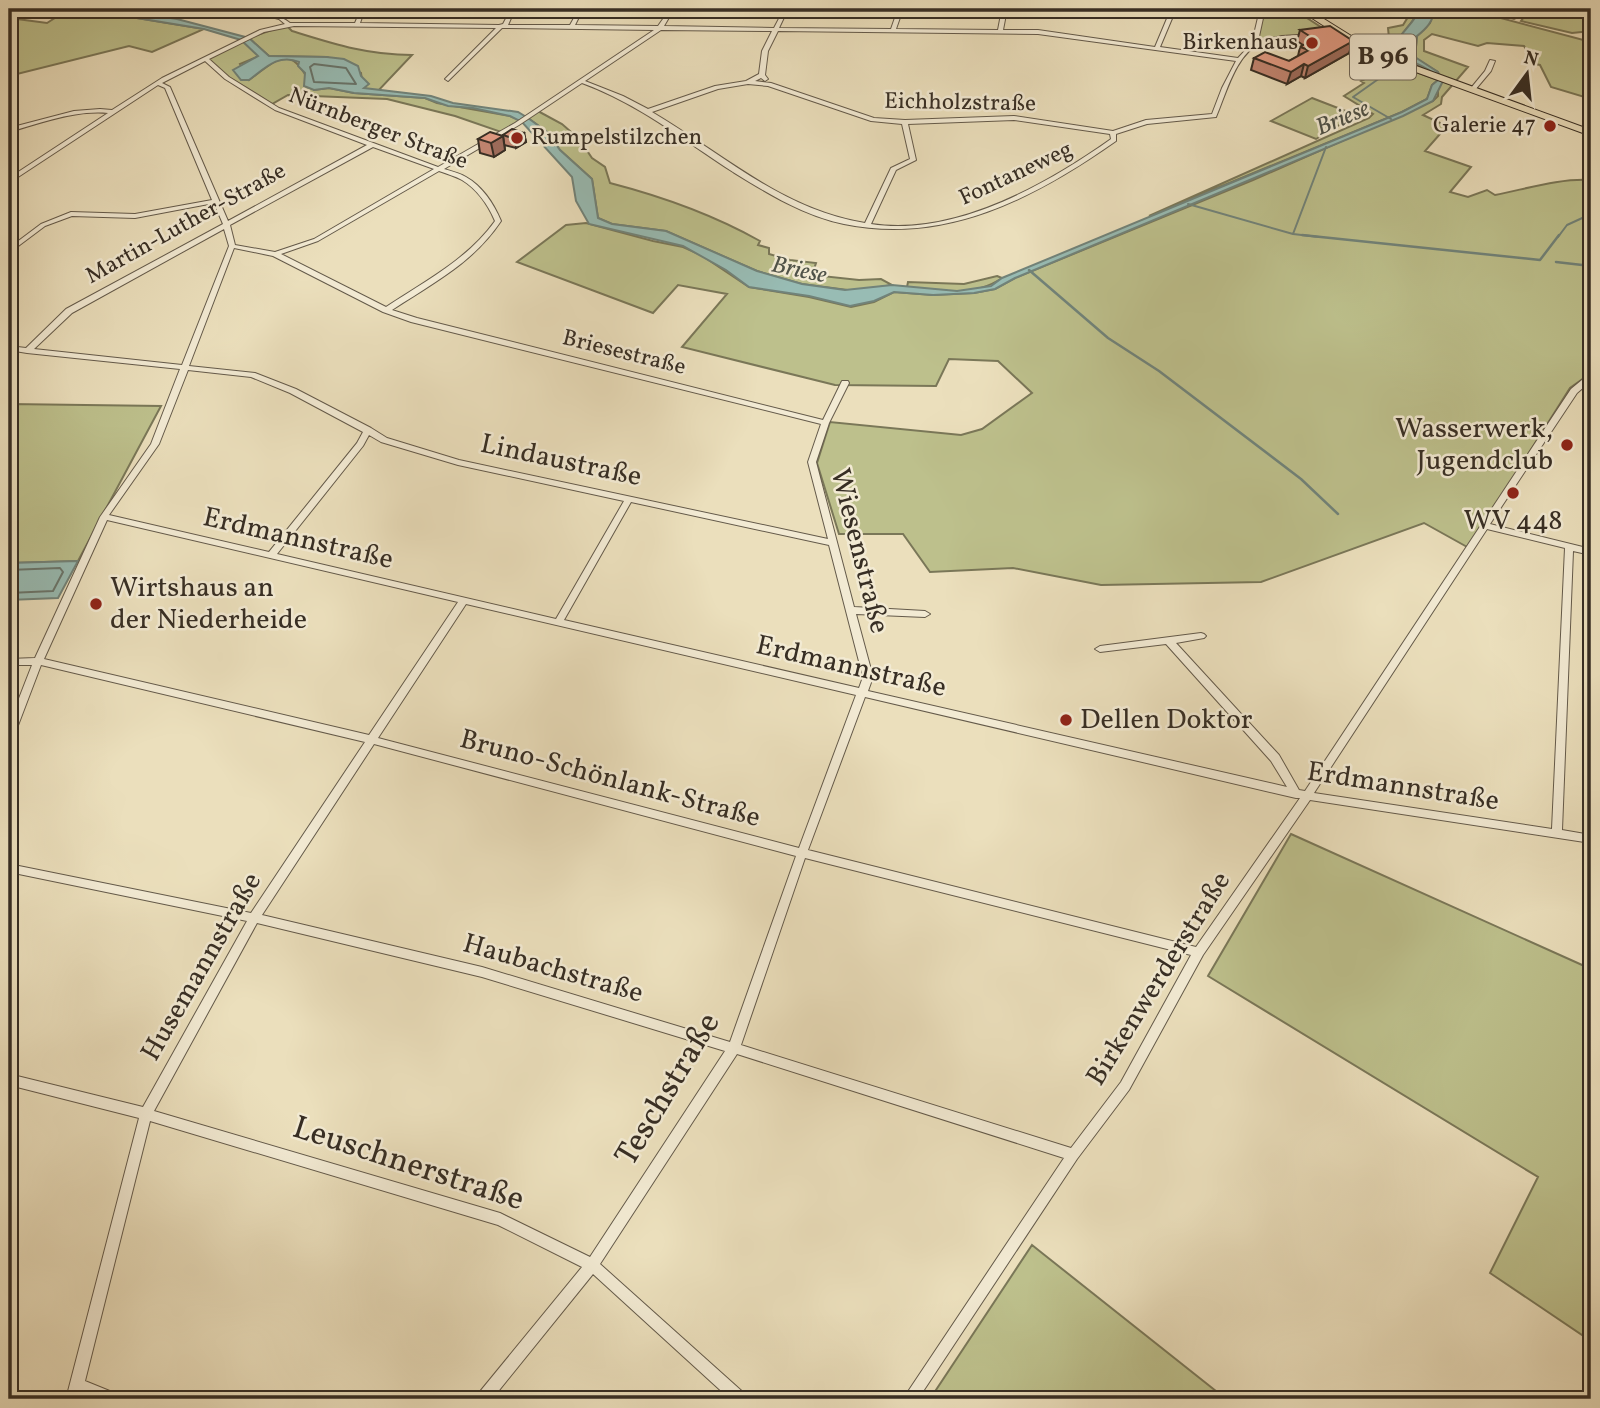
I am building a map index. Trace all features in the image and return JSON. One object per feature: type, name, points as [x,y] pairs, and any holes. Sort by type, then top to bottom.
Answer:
[{"type":"main road","name":"B 96","points":[[1304,11],[1372,52],[1591,133]]},
{"type":"street","points":[[242,9],[281,18],[288,24]]},
{"type":"street","points":[[356,24],[363,9]]},
{"type":"street","points":[[448,79],[503,25],[513,9]]},
{"type":"street","points":[[572,26],[581,9]]},
{"type":"street","points":[[232,246],[275,254],[316,240],[536,112],[661,27],[672,9]]},
{"type":"street","points":[[769,84],[762,75],[765,51],[786,9]]},
{"type":"street","points":[[893,30],[901,9]]},
{"type":"street","points":[[1000,31],[1005,9]]},
{"type":"street","points":[[1157,48],[1174,9]]},
{"type":"street","points":[[1113,133],[1146,122],[1214,116],[1227,82],[1240,60],[1255,43],[1262,9]]},
{"type":"street","points":[[1304,11],[1320,9]]},
{"type":"street","points":[[9,181],[157,83],[268,29],[288,24],[1038,32],[1240,60]]},
{"type":"street","points":[[1255,43],[1318,34]]},
{"type":"street","name":"Nürnberger Straße","points":[[206,59],[225,77],[276,108],[463,178],[480,191],[491,205],[498,221],[489,236],[475,250],[386,310]]},
{"type":"street","points":[[1473,89],[1492,61]]},
{"type":"street","name":"Eichholzstraße","points":[[748,82],[762,75]]},
{"type":"street","name":"Fontaneweg","points":[[581,82],[619,95],[649,111],[728,166],[811,211],[840,221],[867,226],[919,227],[971,216],[1079,167],[1114,140],[1113,133]]},
{"type":"street","name":"Eichholzstraße","points":[[649,111],[717,87],[748,82],[769,84],[873,120],[905,122],[1014,118],[1113,133]]},
{"type":"street","points":[[9,736],[38,661],[104,517],[155,444],[232,246],[226,224],[167,87],[157,83]]},
{"type":"street","points":[[9,130],[72,115],[112,112]]},
{"type":"street","points":[[867,226],[893,169],[913,160],[905,122]]},
{"type":"street","name":"Martin-Luther-Straße","points":[[27,351],[69,311],[373,144]]},
{"type":"street","points":[[9,251],[43,225],[71,214],[135,216],[215,201]]},
{"type":"street","name":"Briesestraße","points":[[275,254],[386,310],[414,320],[825,423]]},
{"type":"street","name":"Lindaustraße","points":[[9,348],[252,375],[293,391],[384,440],[458,462],[832,543]]},
{"type":"street","name":"Birkenwerderstraße","points":[[910,1399],[1073,1155],[1125,1086],[1199,952],[1302,795],[1574,391],[1591,377]]},
{"type":"street","name":"Wiesenstraße","points":[[845,383],[825,423],[812,462],[869,677],[862,693]]},
{"type":"street","points":[[271,556],[360,444],[368,430]]},
{"type":"street","points":[[559,622],[629,499]]},
{"type":"street","name":"Erdmannstraße","points":[[104,517],[1302,795],[1591,839]]},
{"type":"street","points":[[1485,526],[1591,552]]},
{"type":"street","points":[[1557,834],[1569,546]]},
{"type":"street","name":"Husemannstraße","points":[[75,1392],[146,1114],[254,918],[464,600]]},
{"type":"street","points":[[850,610],[925,614]]},
{"type":"street","points":[[1100,649],[1201,636]]},
{"type":"street","points":[[1169,641],[1275,758],[1302,795]]},
{"type":"street","name":"Bruno-Schönlank-Straße","points":[[9,662],[38,661],[373,740],[802,853],[1199,952]]},
{"type":"street","name":"Teschstraße","points":[[483,1399],[592,1265],[734,1048],[802,853],[862,693]]},
{"type":"street","name":"Haubachstraße","points":[[9,868],[254,918],[482,972],[1073,1155]]},
{"type":"street","name":"Leuschnerstraße","points":[[9,1079],[146,1114],[500,1219],[592,1265],[740,1399]]},
{"type":"street","points":[[75,1392],[112,1399]]},
{"type":"green space","points":[[69,9],[204,29],[152,52],[129,46],[9,76],[9,18],[47,23]]},
{"type":"green space","points":[[1259,9],[1293,9],[1330,33],[1257,44]]},
{"type":"green space","points":[[1413,9],[1420,9],[1393,49],[1399,55],[1434,72],[1377,51],[1389,38],[1388,28],[1403,25]]},
{"type":"green space","points":[[1434,9],[1467,9],[1591,42],[1591,99],[1551,87],[1540,65],[1535,64],[1524,46],[1487,43],[1478,46],[1432,34],[1424,40],[1424,51],[1468,67],[1442,97],[1441,104],[1423,115],[1447,126],[1425,151],[1471,167],[1450,192],[1468,197],[1487,190],[1495,195],[1555,182],[1591,180],[1591,373],[1570,388],[1469,548],[1424,523],[1261,582],[1101,585],[1013,568],[930,572],[903,534],[839,534],[817,463],[830,422],[961,435],[982,429],[1032,393],[998,361],[949,359],[936,386],[835,385],[682,347],[727,294],[678,285],[653,313],[517,262],[566,225],[586,223],[683,247],[701,255],[749,287],[851,307],[874,302],[894,292],[933,295],[995,289],[1015,278],[1253,180],[1433,101],[1438,96],[1438,72],[1415,58],[1417,36],[1430,23]]},
{"type":"green space","points":[[1475,9],[1542,9],[1591,14],[1591,31],[1572,33],[1521,21],[1524,17],[1520,16],[1514,19]]},
{"type":"green space","points":[[286,25],[292,31],[351,48],[412,55],[378,91],[363,88],[361,73],[327,57],[269,56],[249,38]]},
{"type":"green space","points":[[243,41],[259,56],[240,64],[249,80],[271,64],[286,58],[299,66],[314,90],[329,88],[354,93],[425,98],[437,103],[520,120],[501,132],[455,116],[387,99],[288,95],[272,104],[225,75],[207,59]]},
{"type":"green space","points":[[1394,64],[1438,80],[1432,85],[1427,99],[1402,112],[1149,216],[1369,118],[1373,114],[1344,96],[1364,83],[1361,81]]},
{"type":"green space","points":[[1312,98],[1356,115],[1316,139],[1271,121]]},
{"type":"green space","points":[[536,110],[562,124],[579,139],[592,158],[605,167],[610,183],[706,214],[760,241],[758,245],[769,248],[769,254],[816,263],[812,275],[859,280],[881,279],[892,285],[855,291],[802,284],[757,271],[666,231],[612,224],[598,218],[592,179],[560,150],[547,132],[528,118]]},
{"type":"green space","points":[[997,276],[1002,278],[968,291],[907,287],[908,282],[964,284]]},
{"type":"green space","points":[[9,404],[161,406],[78,561],[9,563]]},
{"type":"green space","points":[[1291,834],[1591,969],[1591,1341],[1490,1273],[1538,1177],[1208,976]]},
{"type":"green space","points":[[1032,1245],[1042,1253],[1226,1399],[930,1399]]},
{"type":"water","points":[[82,9],[110,9],[177,19],[249,38],[269,56],[344,59],[358,66],[361,76],[369,84],[364,88],[431,96],[453,103],[518,112],[547,132],[560,150],[592,179],[598,218],[612,224],[666,231],[757,271],[802,284],[845,290],[892,285],[957,291],[991,286],[1002,278],[1402,112],[1427,99],[1432,85],[1438,80],[1429,70],[1404,58],[1393,49],[1420,9],[1434,9],[1434,13],[1429,24],[1417,36],[1415,57],[1438,72],[1443,81],[1433,101],[1403,116],[1015,278],[995,289],[933,295],[894,292],[874,301],[850,306],[809,296],[749,287],[726,270],[683,246],[589,224],[576,201],[572,177],[522,122],[510,116],[448,106],[425,98],[354,93],[329,88],[314,90],[304,86],[305,73],[298,66],[299,62],[284,59],[266,67],[249,80],[241,80],[233,70],[258,56],[241,40],[204,29]]},
{"type":"water","points":[[78,561],[58,598],[9,600],[9,563]]},
{"type":"building","points":[[1330,26],[1353,41],[1308,66],[1304,64],[1291,72],[1254,58],[1265,52],[1289,61],[1309,50],[1300,47],[1314,39],[1300,30]]},
{"type":"building","points":[[512,129],[524,133],[515,139],[503,135]]},
{"type":"building","points":[[490,132],[503,136],[491,143],[478,139]]},
{"type":"waterway","name":"Briese","points":[[1391,119],[1353,97],[1394,68]]},
{"type":"waterway","name":"Briese","points":[[1293,234],[1326,147]]},
{"type":"waterway","points":[[1188,204],[1293,234]]},
{"type":"waterway","points":[[1558,237],[1567,225],[1591,214]]},
{"type":"waterway","points":[[1293,234],[1319,237]]},
{"type":"waterway","points":[[1302,235],[1540,260],[1559,235]]},
{"type":"waterway","points":[[1556,262],[1591,266]]},
{"type":"waterway","points":[[1029,270],[1108,338],[1159,371],[1301,479],[1338,514]]},
{"type":"place","name":"Birkenhaus","points":[[1312,43]]},
{"type":"place","name":"Galerie 47","points":[[1550,126]]},
{"type":"place","name":"Rumpelstilzchen","points":[[517,138]]},
{"type":"place","name":"Wasserwerk, Jugendclub","points":[[1567,445]]},
{"type":"place","name":"WV 448","points":[[1513,493]]},
{"type":"place","name":"Wirtshaus an der Niederheide","points":[[96,604]]},
{"type":"place","name":"Dellen Doktor","points":[[1066,720]]}]
